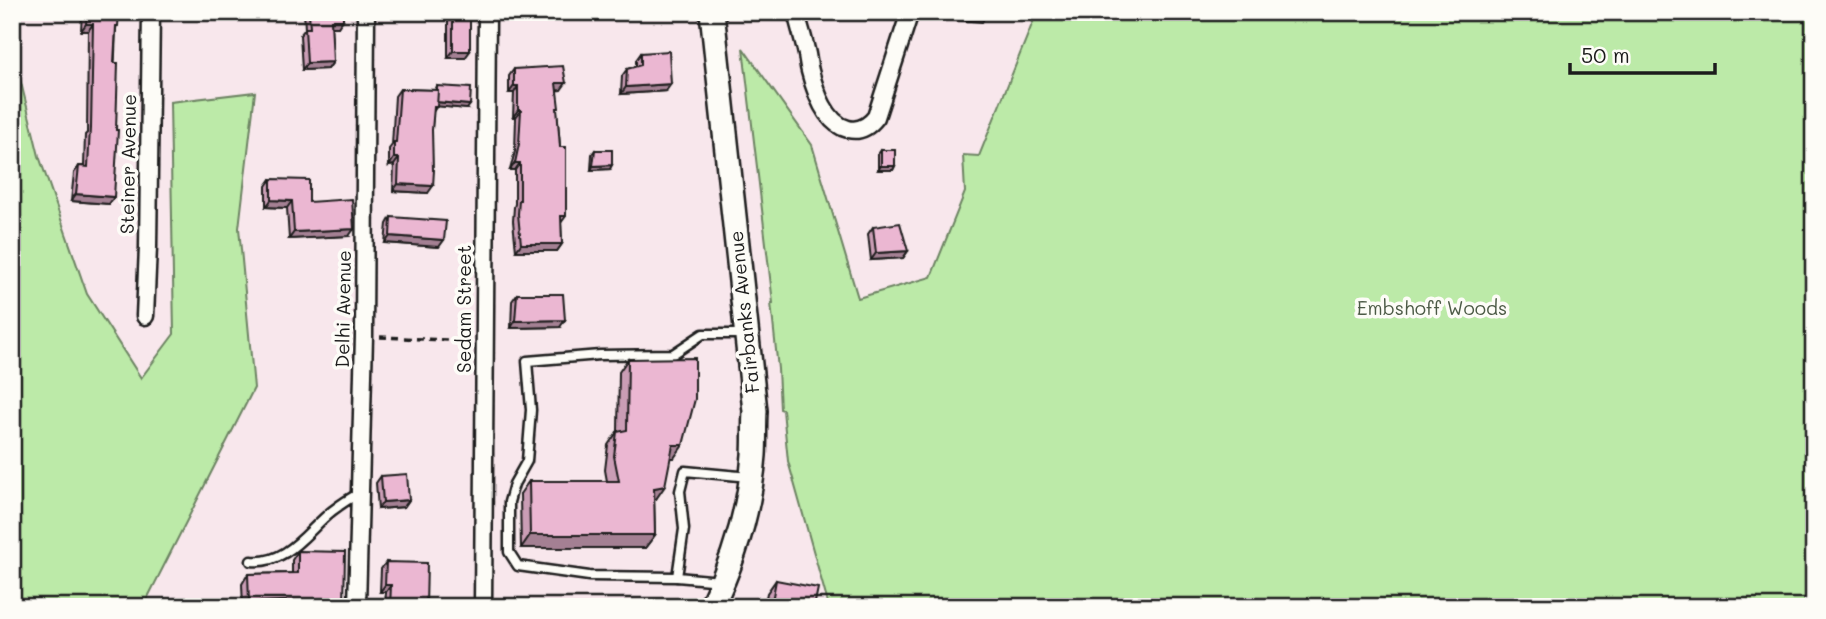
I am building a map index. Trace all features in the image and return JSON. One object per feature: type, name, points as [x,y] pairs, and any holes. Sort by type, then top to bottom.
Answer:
[{"type":"street","name":"Steiner Avenue","points":[[145,316],[151,12]]},
{"type":"street","name":"Delhi Avenue","points":[[357,607],[364,336],[366,12]]},
{"type":"street","name":"Sedam Street","points":[[483,607],[487,12]]},
{"type":"street","name":"Fairbanks Avenue","points":[[711,607],[737,544],[748,500],[754,456],[755,411],[712,12]]},
{"type":"street","points":[[796,12],[808,53],[809,69],[826,111],[835,123],[844,129],[855,131],[870,124],[878,111],[910,12]]},
{"type":"lane","points":[[722,582],[677,577],[589,576],[518,566],[509,552],[509,502],[514,484],[527,461],[531,410],[527,362],[600,355],[673,354],[703,334],[746,334]]},
{"type":"lane","points":[[677,577],[684,529],[680,491],[685,471],[751,477]]},
{"type":"lane","points":[[251,561],[276,559],[331,511],[360,493]]},
{"type":"path","points":[[364,336],[485,342]]},
{"type":"green space","name":"Embshoff Woods","points":[[1037,12],[1814,12],[1814,607],[829,607],[788,461],[783,410],[780,409],[773,303],[743,48],[812,145],[858,298],[931,277],[965,192],[963,155],[979,156]]},
{"type":"green space","points":[[12,46],[39,156],[87,294],[141,378],[174,334],[170,102],[255,92],[239,228],[254,388],[143,607],[12,607]]},
{"type":"building","points":[[87,12],[119,12],[114,63],[118,63],[118,130],[114,197],[76,194],[79,166],[88,167],[91,128],[93,24],[86,24]]},
{"type":"building","points":[[309,12],[343,12],[343,20],[331,20],[333,62],[307,63],[305,28],[310,28]]},
{"type":"building","points":[[453,12],[470,12],[470,51],[453,51]]},
{"type":"building","points":[[950,12],[986,12],[986,15]]},
{"type":"building","points":[[669,51],[671,84],[626,87],[627,69],[641,65],[641,53]]},
{"type":"building","points":[[563,66],[566,83],[556,83],[560,147],[566,147],[566,216],[561,216],[562,244],[521,244],[518,214],[520,163],[515,163],[521,110],[518,110],[518,86],[514,86],[514,69]]},
{"type":"building","points":[[437,86],[471,88],[470,105],[437,102]]},
{"type":"building","points":[[400,89],[438,90],[432,130],[433,186],[398,184],[399,158],[394,158],[394,142]]},
{"type":"building","points":[[595,150],[612,150],[612,165],[593,166]]},
{"type":"building","points":[[881,150],[895,150],[895,166],[881,166]]},
{"type":"building","points":[[271,179],[309,180],[309,202],[352,199],[354,229],[294,232],[292,201],[271,200]]},
{"type":"building","points":[[391,217],[446,221],[444,240],[390,236]]},
{"type":"building","points":[[900,223],[908,251],[876,253],[873,227]]},
{"type":"building","points":[[517,294],[563,294],[565,320],[515,321]]},
{"type":"building","points":[[695,358],[695,399],[683,445],[673,445],[665,486],[654,488],[655,535],[530,535],[529,481],[619,481],[614,456],[617,432],[627,430],[628,359]]},
{"type":"building","points":[[407,474],[409,500],[383,502],[381,476]]},
{"type":"building","points":[[298,551],[345,552],[344,607],[308,607],[309,600],[249,602],[248,574],[298,573]]},
{"type":"building","points":[[386,562],[427,563],[426,607],[390,607],[391,585],[385,585]]},
{"type":"building","points":[[776,580],[818,588],[814,607],[771,607]]}]
